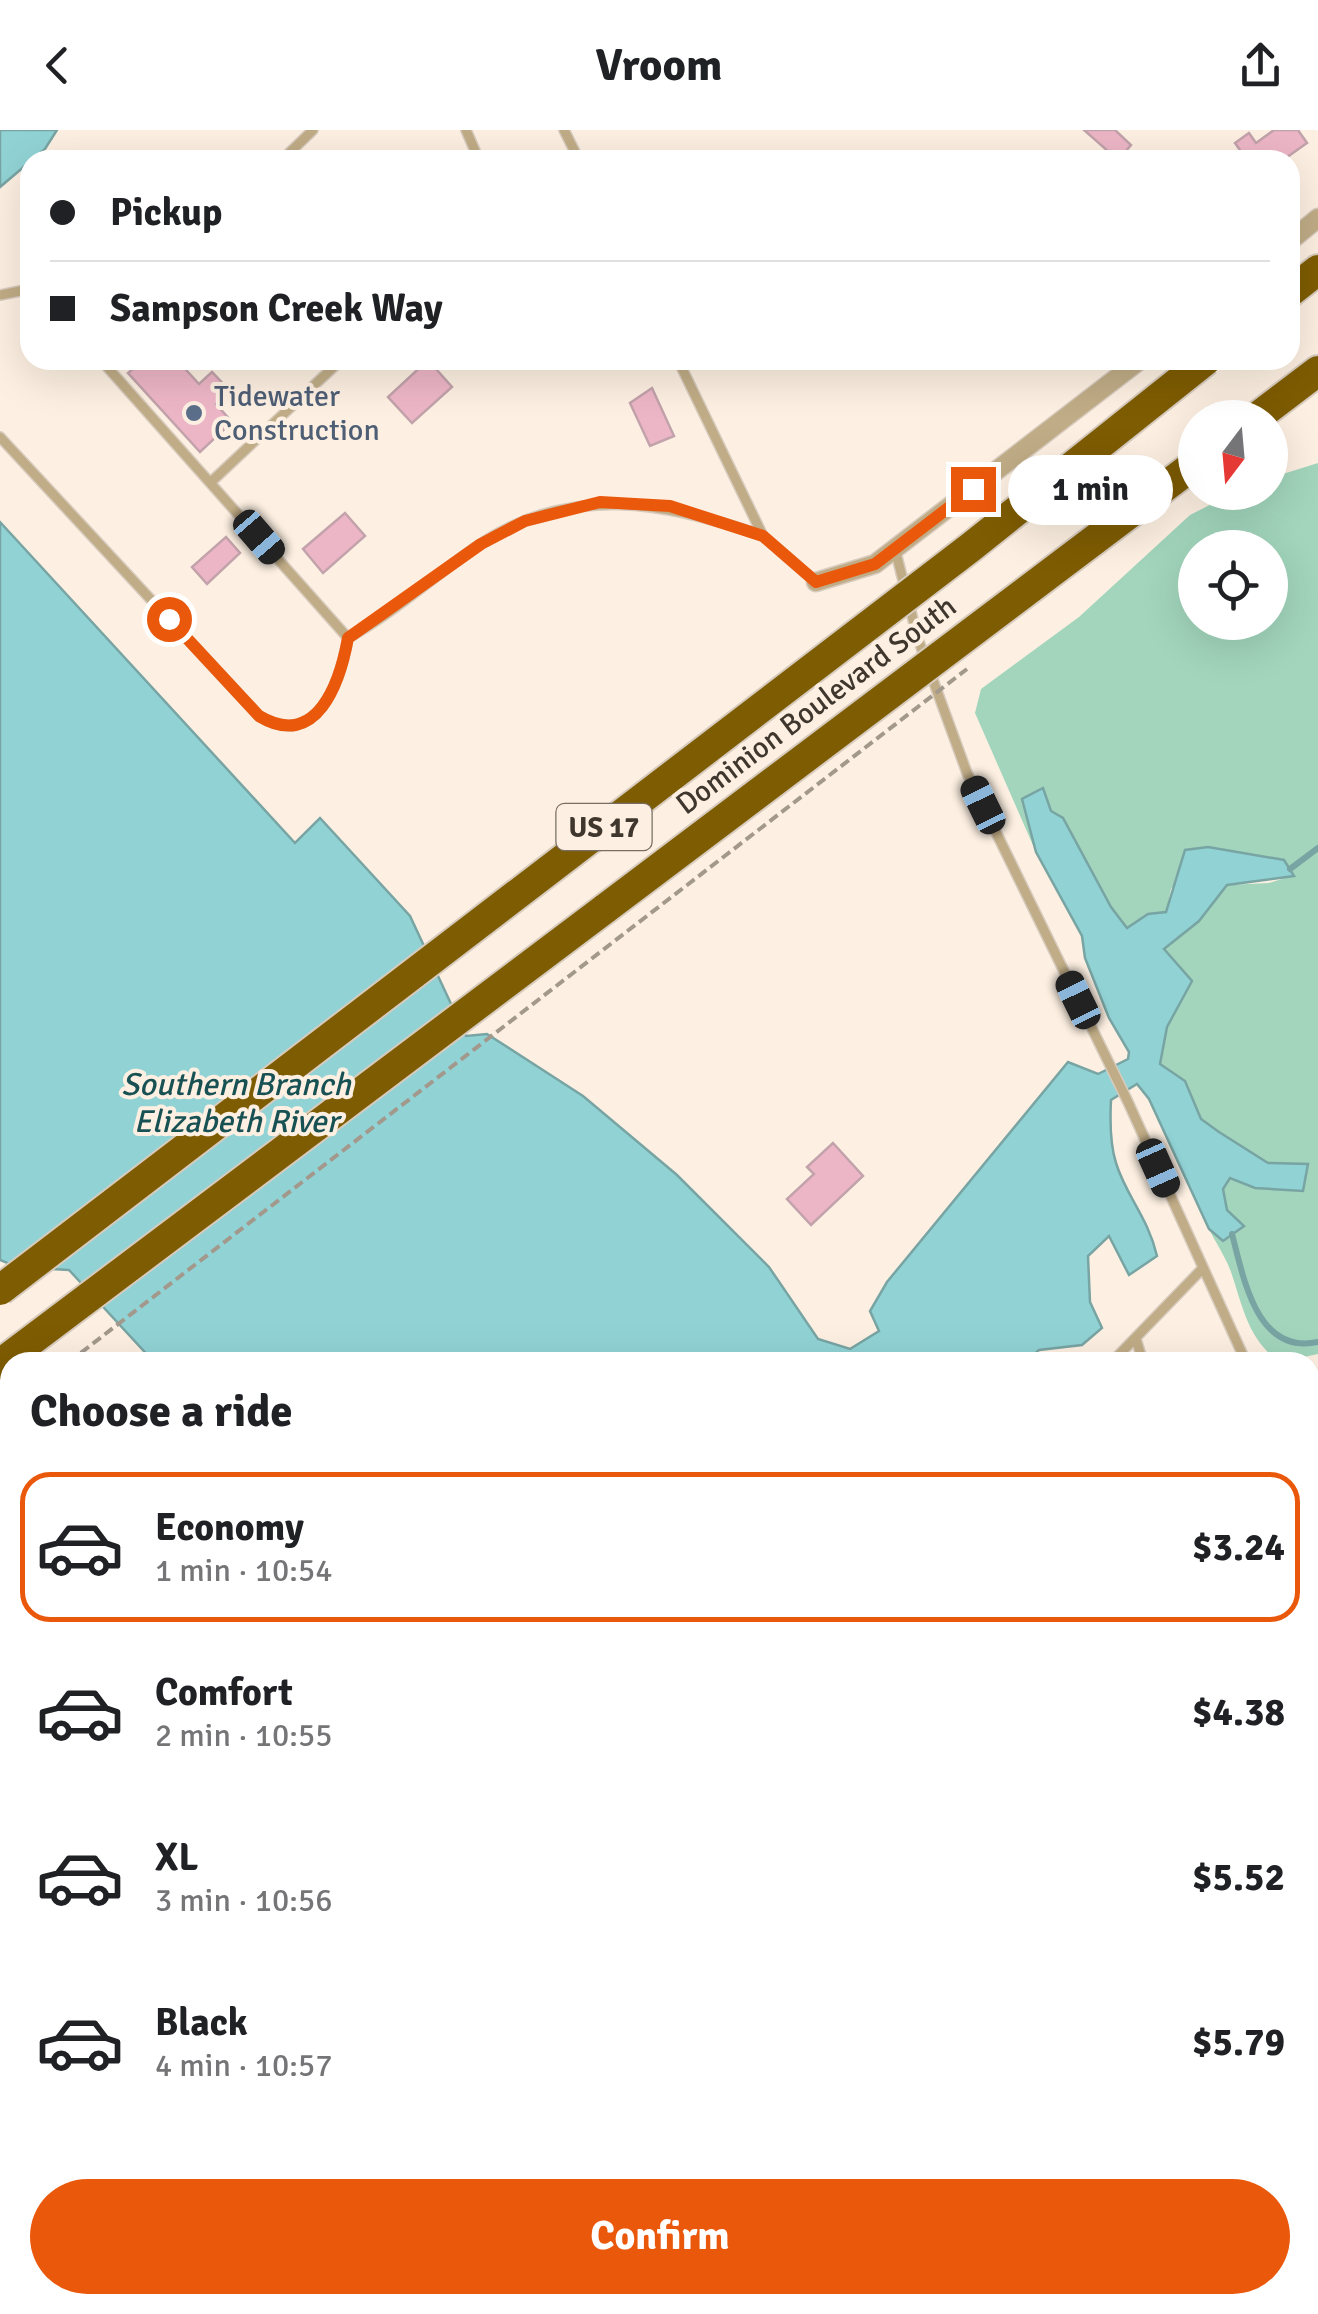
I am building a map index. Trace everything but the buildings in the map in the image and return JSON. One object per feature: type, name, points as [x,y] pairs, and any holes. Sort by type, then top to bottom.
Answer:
[{"type":"highway","name":"Dominion Boulevard South","points":[[0,1290],[971,546],[1193,370]]},
{"type":"highway","points":[[1280,400],[1318,371]]},
{"type":"highway","name":"Dominion Boulevard South","points":[[16,1352],[1178,477]]},
{"type":"street","points":[[816,582],[866,569],[896,549],[1127,370]]},
{"type":"lane","points":[[292,150],[313,130]]},
{"type":"lane","points":[[109,370],[348,638]]},
{"type":"lane","points":[[211,482],[330,370]]},
{"type":"lane","points":[[683,370],[763,536]]},
{"type":"lane","points":[[0,437],[259,716],[272,724],[296,724],[318,714],[331,699],[342,671],[348,638],[481,544],[560,509],[600,502],[670,506],[763,536],[816,582]]},
{"type":"lane","points":[[896,549],[918,639],[967,773],[1110,1064],[1242,1352]]},
{"type":"lane","points":[[1122,1352],[1204,1268]]},
{"type":"lane","points":[[1136,1339],[1140,1352]]},
{"type":"path","points":[[83,1352],[978,661]]},
{"type":"green space","points":[[1318,463],[1318,1352],[1268,1352],[1261,1344],[1209,1229],[1223,1240],[1227,1210],[1223,1189],[1230,1178],[1255,1188],[1303,1191],[1307,1164],[1268,1163],[1201,1120],[1185,1081],[1160,1064],[1167,1027],[1192,981],[1163,950],[1199,921],[1227,885],[1269,883],[1294,875],[1284,860],[1208,847],[1171,889],[1166,912],[1148,914],[1127,928],[1111,907],[1063,818],[1022,799],[1036,852],[975,713],[981,689],[1079,617],[1200,510],[1288,510],[1288,472]]},
{"type":"water","points":[[0,130],[57,130],[44,150],[20,150],[20,170],[0,187]]},
{"type":"water","name":"Southern Branch Elizabeth River","points":[[0,522],[295,843],[320,818],[410,916],[466,1036],[487,1034],[583,1096],[677,1175],[769,1267],[818,1339],[850,1349],[879,1331],[870,1311],[887,1282],[1068,1062],[1098,1074],[1128,1059],[1129,1052],[1109,1018],[1085,958],[1082,936],[1036,852],[1022,799],[1043,788],[1051,811],[1063,818],[1111,907],[1127,928],[1148,914],[1166,912],[1185,850],[1208,847],[1284,860],[1294,876],[1227,885],[1199,921],[1164,949],[1192,981],[1167,1027],[1160,1064],[1185,1081],[1201,1119],[1219,1132],[1268,1163],[1308,1164],[1303,1191],[1255,1188],[1230,1178],[1223,1189],[1227,1210],[1244,1226],[1223,1241],[1209,1229],[1149,1099],[1137,1084],[1111,1100],[1114,1156],[1157,1256],[1129,1275],[1109,1236],[1088,1256],[1090,1302],[1102,1328],[1082,1345],[1037,1352],[145,1352],[69,1270],[17,1267],[0,1260]]},
{"type":"waterway","points":[[1290,869],[1318,848]]},
{"type":"waterway","points":[[1232,1234],[1248,1292],[1267,1326],[1297,1343],[1318,1342]]},
{"type":"place","name":"Tidewater Construction","points":[[194,413]]},
{"type":"route","points":[[169,619],[259,716],[272,724],[296,724],[318,714],[331,699],[342,671],[348,638],[481,544],[525,521],[560,509],[600,502],[670,506],[763,536],[816,582],[875,564],[973,489]]}]
